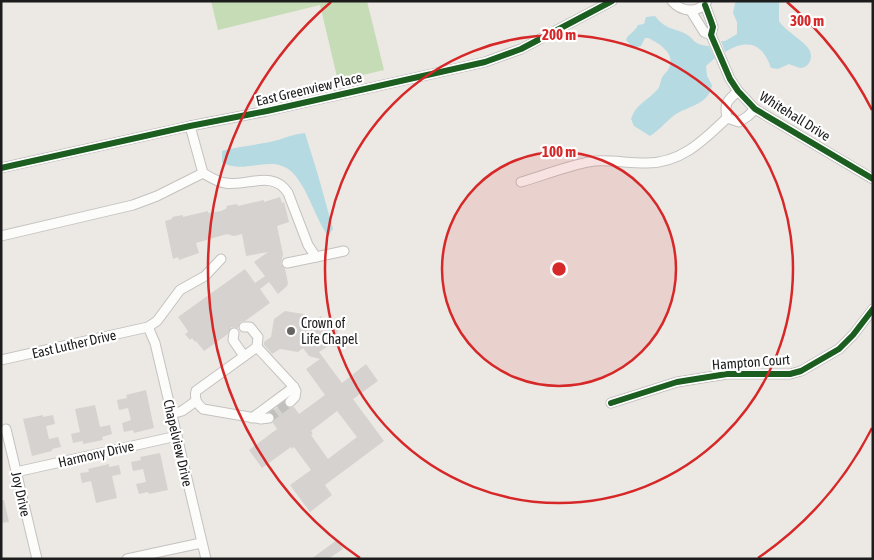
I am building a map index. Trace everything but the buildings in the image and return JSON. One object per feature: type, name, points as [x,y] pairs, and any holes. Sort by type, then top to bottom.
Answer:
[{"type":"street","name":"East Greenview Place","points":[[1,168],[485,62],[521,49],[612,1]]},
{"type":"street","points":[[672,1],[676,5],[691,11]]},
{"type":"street","name":"Whitehall Drive","points":[[711,35],[704,32],[691,11],[706,3],[713,27],[711,35],[730,79],[755,108],[873,179]]},
{"type":"street","points":[[727,118],[725,108],[727,101],[738,90]]},
{"type":"street","points":[[727,118],[739,122],[755,108]]},
{"type":"street","points":[[521,182],[593,161],[647,163],[666,161],[684,155],[705,139],[727,118]]},
{"type":"street","points":[[190,126],[203,173],[225,184],[267,180],[280,184],[288,193],[308,245],[316,257]]},
{"type":"street","points":[[1,236],[133,205],[157,196],[203,173]]},
{"type":"street","points":[[287,263],[344,252]]},
{"type":"street","points":[[148,327],[157,321],[180,290],[205,276],[221,260]]},
{"type":"street","name":"Hampton Court","points":[[610,403],[677,382],[726,374],[790,374],[839,349],[853,335],[873,309]]},
{"type":"street","points":[[244,327],[250,326],[258,337],[257,347],[262,354],[277,367],[294,387],[295,397],[290,402]]},
{"type":"street","name":"East Luther Drive","points":[[1,360],[148,327]]},
{"type":"street","name":"Chapelview Drive","points":[[148,327],[155,343],[206,559]]},
{"type":"street","points":[[234,334],[233,340],[244,356]]},
{"type":"street","points":[[257,347],[196,391],[195,397],[196,401],[205,410],[264,420],[269,418]]},
{"type":"street","points":[[252,418],[294,387]]},
{"type":"street","points":[[172,414],[182,411],[196,401]]},
{"type":"street","name":"Joy Drive","points":[[6,429],[37,559]]},
{"type":"street","name":"Harmony Drive","points":[[16,472],[177,436]]},
{"type":"street","points":[[127,559],[201,542]]},
{"type":"green space","points":[[211,1],[367,1],[384,70],[338,81],[320,5],[218,30]]},
{"type":"water","points":[[739,1],[779,1],[779,21],[808,47],[811,57],[810,62],[803,68],[789,64],[778,69],[771,68],[764,53],[754,46],[741,45],[725,52],[721,41],[725,41],[737,34],[737,22],[733,13],[735,3]]},
{"type":"water","points":[[655,16],[665,25],[688,35],[697,43],[709,46],[715,58],[706,66],[707,76],[712,85],[706,97],[696,105],[677,113],[650,136],[634,126],[631,119],[638,107],[658,88],[662,78],[668,71],[671,59],[662,46],[648,38],[645,38],[641,46],[633,48],[626,40],[638,25],[644,24],[646,17]]},
{"type":"water","points":[[305,133],[333,229],[328,236],[303,187],[292,172],[275,164],[239,167],[230,166],[222,162],[222,151],[271,142]]},
{"type":"tunnel","points":[[269,418],[290,402]]},
{"type":"cycle path","points":[[1,168],[485,62],[521,49],[612,1]]},
{"type":"cycle path","points":[[705,5],[713,27],[711,35],[730,79],[738,91],[755,109],[873,179]]},
{"type":"cycle path","points":[[611,403],[677,382],[727,374],[790,374],[801,371],[839,349],[853,335],[873,309]]},
{"type":"place","name":"Crown of Life Chapel","points":[[291,331]]}]
